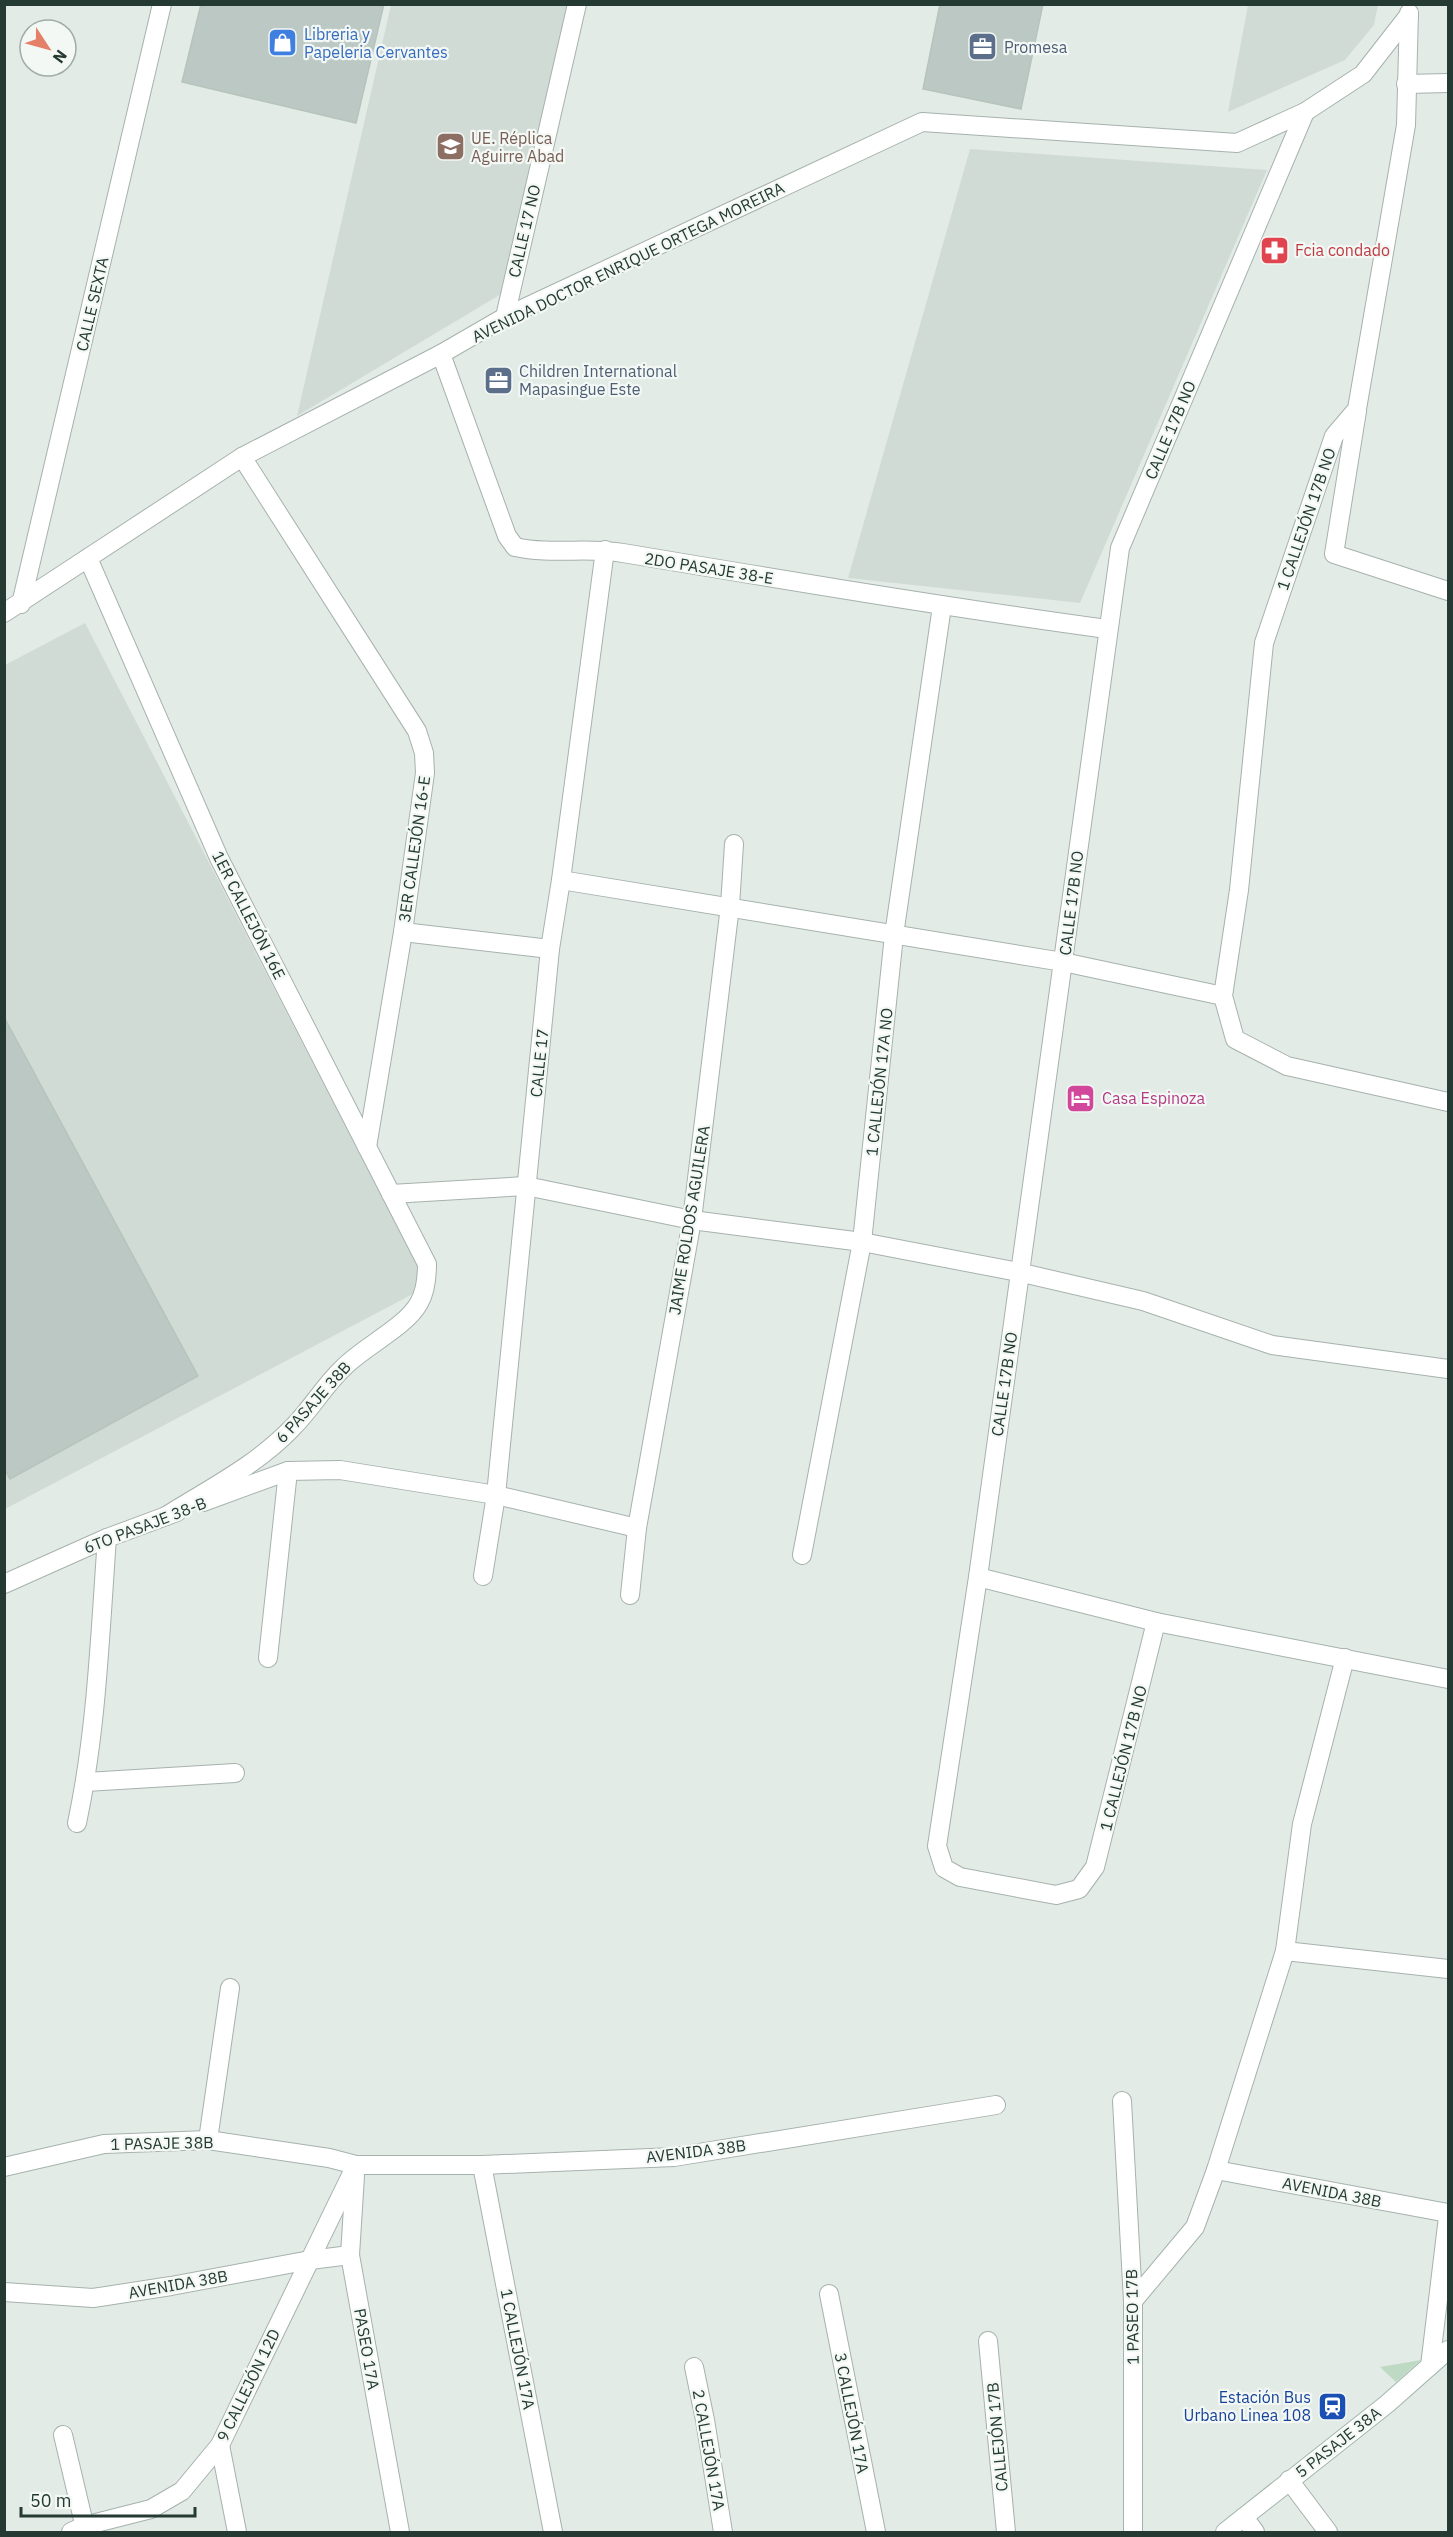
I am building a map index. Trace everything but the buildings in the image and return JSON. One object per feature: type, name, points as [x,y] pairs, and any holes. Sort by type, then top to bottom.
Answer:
[{"type":"street","name":"CALLE SEXTA","points":[[21,604],[162,4]]},
{"type":"street","name":"CALLE 17 NO","points":[[505,317],[577,4]]},
{"type":"street","points":[[1410,10],[1406,125],[1334,554],[1449,591]]},
{"type":"street","points":[[1305,112],[1363,74],[1410,10]]},
{"type":"street","points":[[1406,84],[1449,83]]},
{"type":"street","name":"AVENIDA DOCTOR ENRIQUE ORTEGA MOREIRA","points":[[4,613],[242,457],[441,354],[505,317],[922,122],[1237,143],[1305,112]]},
{"type":"street","name":"CALLE 17B NO","points":[[1079,1889],[1056,1896],[960,1877],[944,1868],[937,1846],[978,1577],[1018,1272],[1120,548],[1305,112]]},
{"type":"street","name":"2DO PASAJE 38-E","points":[[441,354],[507,536],[515,547],[537,552],[605,550],[942,606],[1107,629]]},
{"type":"street","name":"1 CALLEJÓN 17B NO","points":[[1357,409],[1334,435],[1264,643],[1239,890],[1223,996],[1235,1039],[1287,1066],[1449,1102]]},
{"type":"street","name":"3ER CALLEJÓN 16-E","points":[[242,457],[417,731],[424,753],[425,774],[403,932],[367,1147]]},
{"type":"street","name":"CALLE 17","points":[[483,1576],[496,1495],[550,949],[605,550]]},
{"type":"street","name":"1ER CALLEJÓN 16E","points":[[88,558],[219,858],[427,1264]]},
{"type":"street","name":"1 CALLEJÓN 17A NO","points":[[802,1555],[862,1242],[894,934],[942,606]]},
{"type":"street","name":"JAIME ROLDOS AGUILERA","points":[[630,1595],[638,1528],[692,1220],[730,906],[734,844]]},
{"type":"street","points":[[561,880],[1063,962],[1223,996]]},
{"type":"street","points":[[403,932],[550,949]]},
{"type":"street","points":[[391,1194],[526,1186],[692,1220],[862,1242],[1018,1272],[1143,1301],[1272,1345],[1449,1369]]},
{"type":"street","name":"6 PASAJE 38B","points":[[166,1516],[269,1449],[293,1427],[360,1351],[403,1321],[419,1304],[427,1284],[427,1264]]},
{"type":"street","name":"6TO PASAJE 38-B","points":[[4,1584],[107,1538],[288,1471],[340,1470],[496,1495],[638,1528]]},
{"type":"street","points":[[268,1658],[288,1471]]},
{"type":"street","points":[[77,1823],[86,1782],[96,1695],[107,1538]]},
{"type":"street","points":[[978,1577],[1156,1622],[1449,1678]]},
{"type":"street","name":"1 CALLEJÓN 17B NO","points":[[1079,1889],[1095,1868],[1156,1622]]},
{"type":"street","points":[[1133,2301],[1195,2227],[1216,2170],[1285,1951],[1302,1824],[1345,1658]]},
{"type":"street","points":[[86,1782],[235,1773]]},
{"type":"street","points":[[1285,1951],[1449,1969]]},
{"type":"street","points":[[208,2140],[230,1988]]},
{"type":"street","name":"1 PASEO 17B","points":[[1122,2101],[1133,2301],[1133,2532]]},
{"type":"street","name":"AVENIDA 38B","points":[[356,2165],[482,2165],[674,2157],[996,2105]]},
{"type":"street","name":"1 PASAJE 38B","points":[[4,2167],[104,2144],[208,2140],[329,2158],[356,2165]]},
{"type":"street","name":"PASEO 17A","points":[[356,2165],[350,2255],[400,2532]]},
{"type":"street","name":"9 CALLEJÓN 12D","points":[[80,2530],[151,2509],[182,2491],[220,2445],[356,2165]]},
{"type":"street","name":"1 CALLEJÓN 17A","points":[[482,2165],[554,2532]]},
{"type":"street","name":"AVENIDA 38B","points":[[1216,2170],[1449,2215]]},
{"type":"street","points":[[1430,2366],[1449,2215]]},
{"type":"street","name":"AVENIDA 38B","points":[[4,2292],[93,2298],[350,2255]]},
{"type":"street","name":"3 CALLEJÓN 17A","points":[[829,2294],[876,2532]]},
{"type":"street","name":"CALLEJÓN 17B","points":[[988,2340],[1006,2532]]},
{"type":"street","name":"5 PASAJE 38A","points":[[1225,2532],[1387,2404],[1449,2350]]},
{"type":"street","name":"2 CALLEJÓN 17A","points":[[694,2367],[707,2430],[723,2532]]},
{"type":"street","points":[[63,2435],[80,2530]]},
{"type":"street","points":[[220,2445],[237,2532]]},
{"type":"street","points":[[1289,2480],[1328,2532]]},
{"type":"street","points":[[1244,2517],[1255,2532]]},
{"type":"shaded area","points":[[1248,4],[1378,5],[1374,25],[1345,60],[1228,112]]},
{"type":"shaded area","name":"UE. Réplica Aguirre Abad","points":[[391,5],[573,5],[508,290],[297,416]]},
{"type":"shaded area","points":[[970,149],[1267,170],[1080,603],[848,578]]},
{"type":"shaded area","points":[[85,623],[428,1286],[5,1509],[5,665]]},
{"type":"green space","points":[[1421,2360],[1396,2382],[1380,2367]]},
{"type":"place","name":"Libreria y Papeleria Cervantes","points":[[283,43]]},
{"type":"place","name":"Promesa","points":[[983,47]]},
{"type":"place","name":"UE. Réplica Aguirre Abad","points":[[450,147]]},
{"type":"place","name":"Fcia condado","points":[[1274,250]]},
{"type":"place","name":"Children International Mapasingue Este","points":[[498,380]]},
{"type":"place","name":"Casa Espinoza","points":[[1081,1098]]},
{"type":"place","name":"Estación Bus Urbano Linea 108","points":[[1332,2406]]}]
